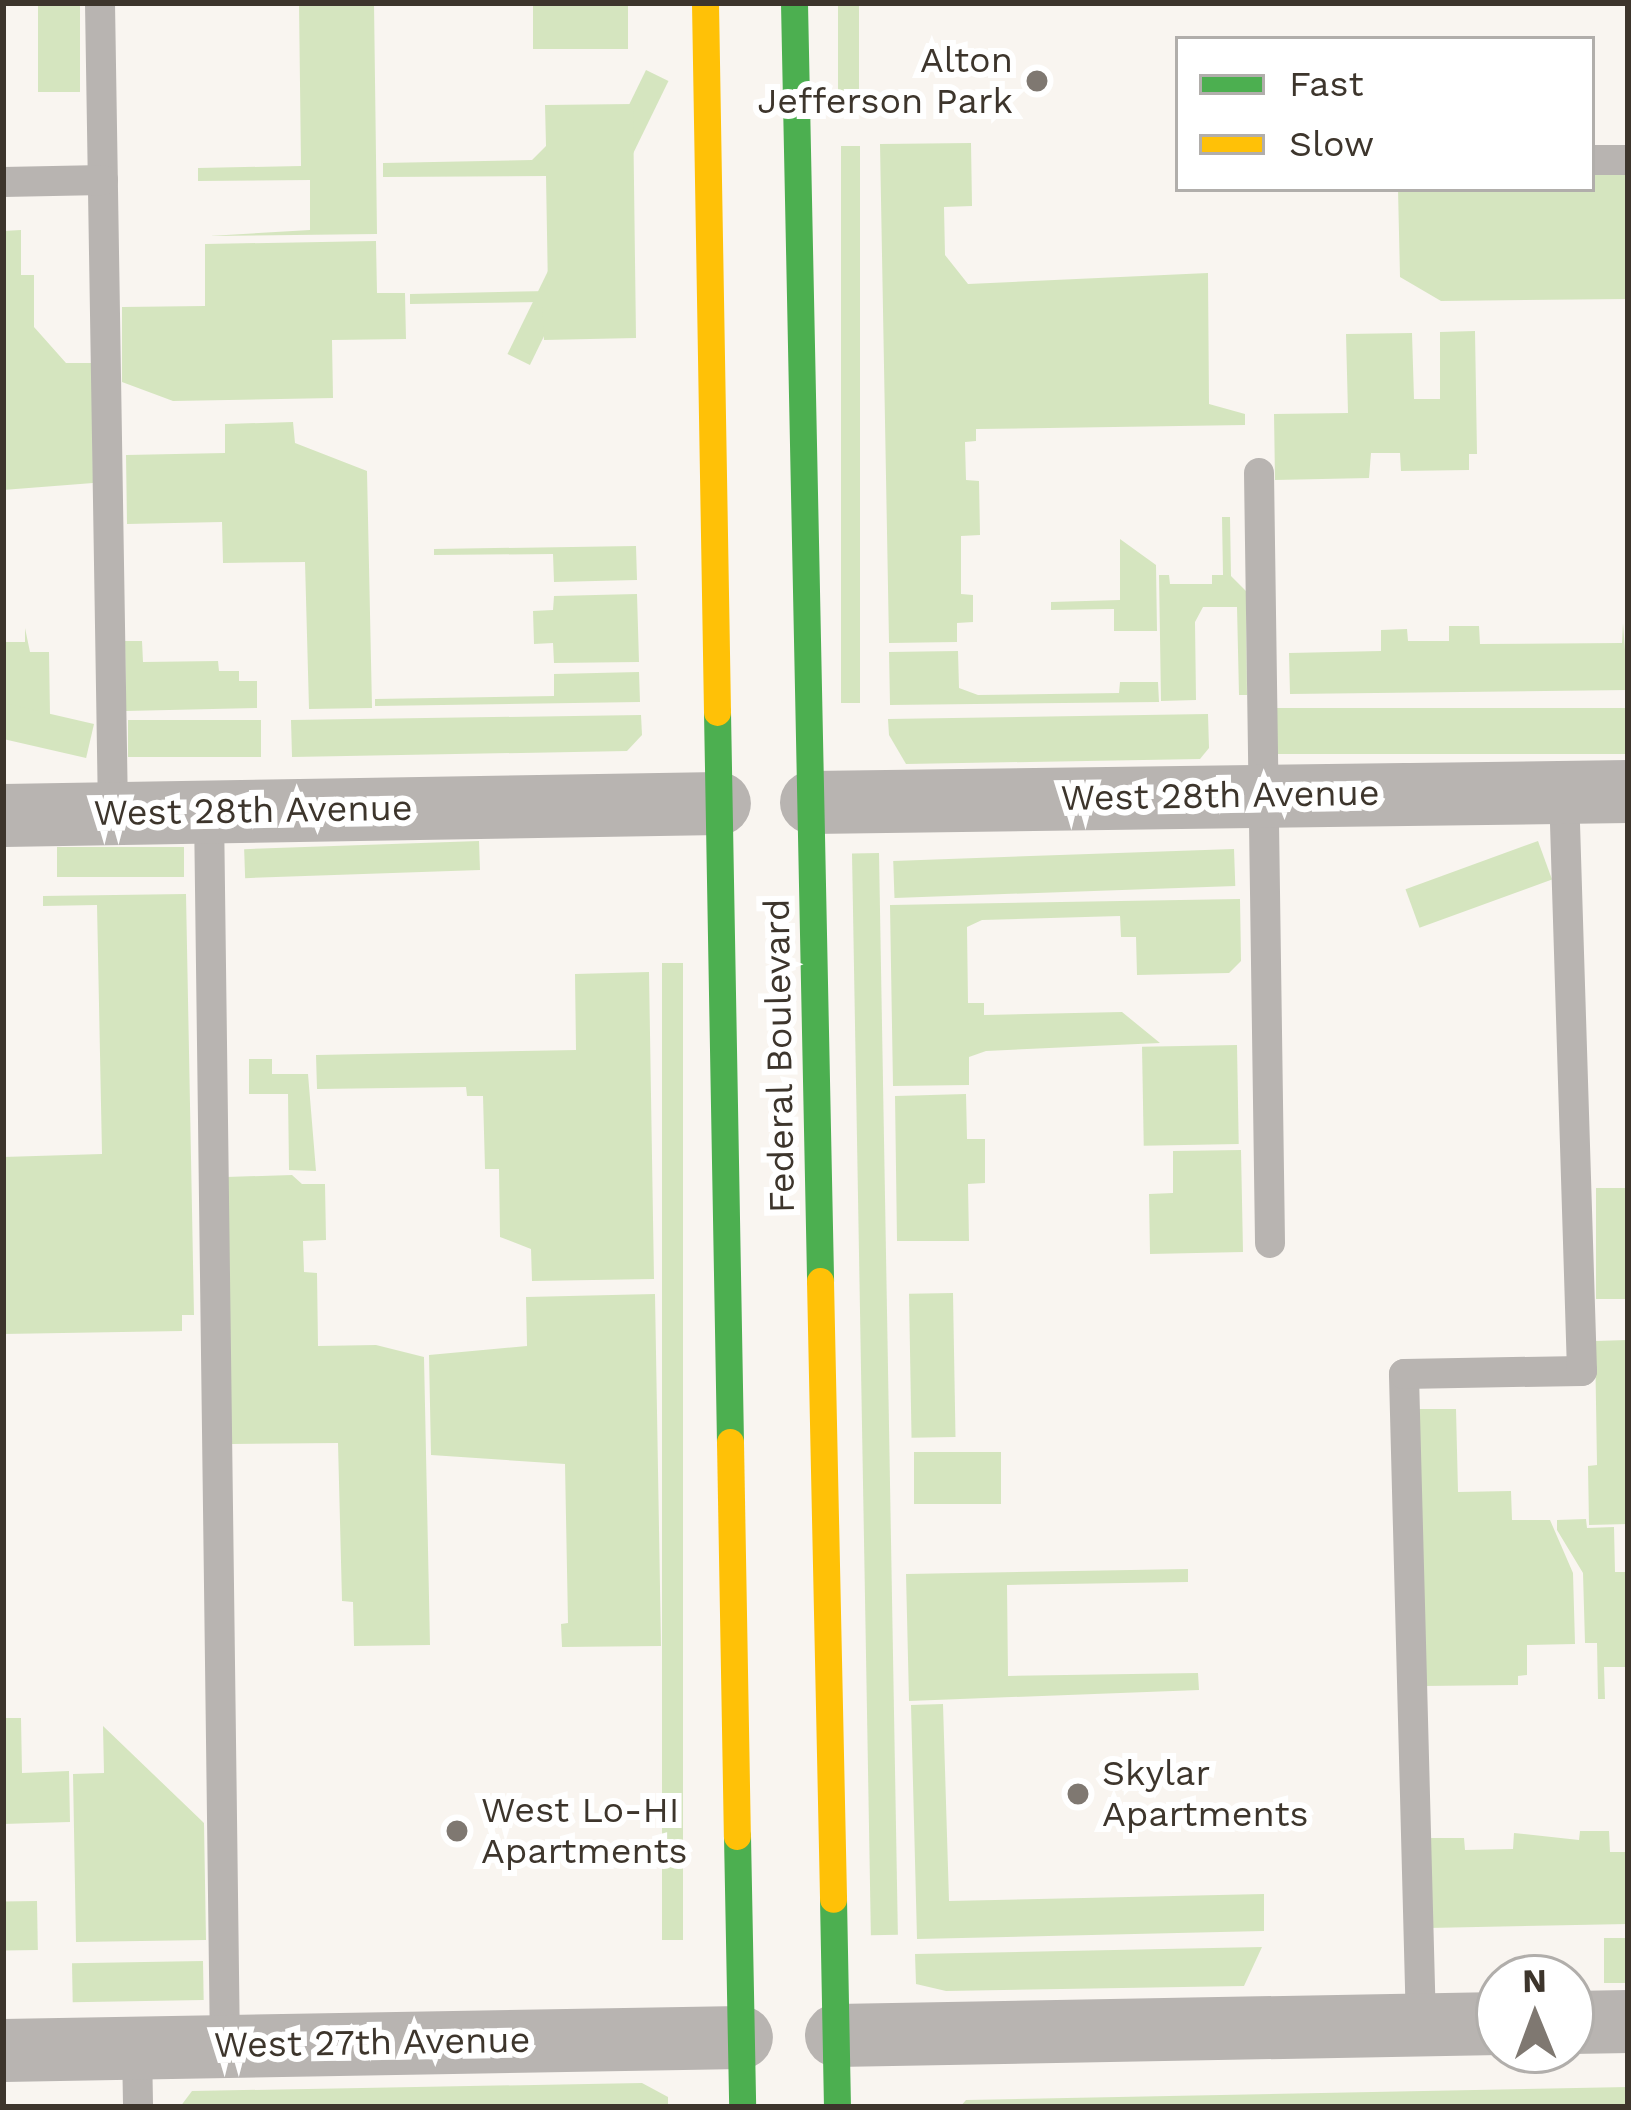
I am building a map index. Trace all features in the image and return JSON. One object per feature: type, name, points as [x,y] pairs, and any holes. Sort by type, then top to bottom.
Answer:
[{"type":"main road","name":"Federal Boulevard","points":[[705,3],[742,2107]]},
{"type":"main road","name":"Federal Boulevard","points":[[794,3],[838,2107]]},
{"type":"street","name":"West 28th Avenue","points":[[811,802],[1628,790]]},
{"type":"street","name":"West 28th Avenue","points":[[3,814],[719,803]]},
{"type":"street","points":[[1595,2022],[1628,2021]]},
{"type":"street","points":[[836,2035],[1475,2024]]},
{"type":"street","name":"West 27th Avenue","points":[[3,2050],[137,2077],[225,2046],[741,2037]]},
{"type":"lane","points":[[100,3],[113,813]]},
{"type":"lane","points":[[1595,160],[1628,160]]},
{"type":"lane","points":[[3,182],[103,180]]},
{"type":"lane","points":[[1259,473],[1270,1243]]},
{"type":"lane","points":[[1421,2025],[1404,1374],[1582,1371],[1564,791]]},
{"type":"lane","points":[[209,811],[225,2046]]},
{"type":"green space","points":[[38,3],[80,3],[80,92],[38,92]]},
{"type":"green space","points":[[299,3],[374,3],[377,234],[209,236],[310,230],[310,180],[198,181],[198,168],[301,166]]},
{"type":"green space","points":[[533,3],[628,3],[628,49],[533,49]]},
{"type":"green space","points":[[838,3],[859,3],[859,113],[838,113]]},
{"type":"green space","points":[[646,70],[668,81],[530,365],[507,354]]},
{"type":"green space","points":[[633,104],[636,338],[544,340],[542,302],[410,304],[410,294],[548,291],[546,176],[383,177],[383,163],[532,160],[546,146],[545,105]]},
{"type":"green space","points":[[971,143],[972,206],[944,207],[945,255],[968,284],[1208,273],[1209,404],[1245,414],[1245,425],[976,429],[976,441],[965,442],[966,480],[979,481],[980,535],[961,536],[961,594],[973,595],[973,622],[957,623],[957,642],[889,643],[880,144]]},
{"type":"green space","points":[[841,146],[860,146],[860,703],[841,703]]},
{"type":"green space","points":[[1628,168],[1628,299],[1441,301],[1400,277],[1398,192],[1595,192],[1595,169]]},
{"type":"green space","points":[[21,230],[21,275],[34,275],[34,327],[66,363],[92,363],[93,483],[3,490],[3,231]]},
{"type":"green space","points":[[376,241],[377,293],[405,293],[406,339],[332,340],[333,398],[173,401],[122,382],[122,307],[205,306],[205,244]]},
{"type":"green space","points":[[1475,331],[1477,454],[1469,454],[1469,470],[1401,471],[1400,453],[1371,453],[1369,478],[1275,480],[1274,414],[1348,413],[1346,334],[1412,333],[1414,399],[1440,399],[1440,332]]},
{"type":"green space","points":[[293,422],[295,443],[367,471],[372,708],[309,709],[305,562],[223,563],[222,522],[127,524],[126,455],[225,453],[225,424]]},
{"type":"green space","points":[[1222,517],[1230,517],[1231,576],[1246,591],[1247,695],[1239,695],[1237,607],[1203,607],[1195,622],[1196,700],[1161,701],[1159,575],[1169,575],[1170,584],[1212,584],[1212,575],[1223,575]]},
{"type":"green space","points":[[1120,539],[1156,565],[1157,631],[1114,631],[1114,609],[1051,610],[1051,602],[1120,600]]},
{"type":"green space","points":[[636,546],[637,580],[554,582],[553,554],[434,555],[434,549]]},
{"type":"green space","points":[[637,594],[639,662],[554,663],[553,643],[534,644],[533,611],[553,610],[554,596]]},
{"type":"green space","points":[[1623,623],[1628,690],[1290,694],[1289,653],[1381,651],[1381,630],[1407,629],[1408,641],[1449,641],[1449,626],[1479,626],[1480,644],[1622,643]]},
{"type":"green space","points":[[25,628],[30,652],[49,652],[50,715],[3,716],[3,642],[25,642]]},
{"type":"green space","points":[[125,641],[142,641],[143,662],[218,661],[219,671],[239,671],[239,681],[257,681],[257,708],[126,711]]},
{"type":"green space","points":[[958,651],[959,688],[978,695],[1119,693],[1120,682],[1158,682],[1159,702],[890,705],[889,652]]},
{"type":"green space","points":[[639,672],[640,702],[375,706],[375,699],[554,696],[554,674]]},
{"type":"green space","points":[[5,704],[94,724],[86,758],[3,739]]},
{"type":"green space","points":[[1277,708],[1628,708],[1628,754],[1277,754]]},
{"type":"green space","points":[[1208,714],[1209,748],[1200,759],[906,764],[889,735],[888,719]]},
{"type":"green space","points":[[641,715],[642,735],[627,751],[292,757],[291,720]]},
{"type":"green space","points":[[128,720],[261,720],[261,757],[128,757]]},
{"type":"green space","points":[[479,841],[480,870],[245,878],[244,849]]},
{"type":"green space","points":[[1538,841],[1552,880],[1420,928],[1406,889]]},
{"type":"green space","points":[[57,847],[184,847],[184,877],[57,877]]},
{"type":"green space","points":[[1234,849],[1235,886],[894,898],[893,861]]},
{"type":"green space","points":[[852,853],[879,853],[898,1935],[871,1935]]},
{"type":"green space","points":[[186,894],[194,1315],[182,1315],[182,1331],[3,1334],[3,1157],[102,1154],[97,905],[43,906],[43,896]]},
{"type":"green space","points":[[1240,899],[1241,961],[1229,973],[1137,975],[1136,937],[1121,937],[1120,916],[982,920],[967,927],[968,1003],[984,1003],[984,1015],[1122,1012],[1160,1043],[986,1051],[969,1057],[969,1085],[893,1086],[890,905]]},
{"type":"green space","points":[[662,963],[683,963],[683,1940],[662,1940]]},
{"type":"green space","points":[[649,972],[654,1279],[532,1281],[531,1249],[500,1237],[499,1169],[485,1169],[483,1096],[467,1096],[466,1087],[317,1089],[316,1055],[576,1050],[575,974]]},
{"type":"green space","points":[[1237,1045],[1239,1144],[1144,1146],[1142,1047]]},
{"type":"green space","points":[[249,1059],[272,1059],[272,1074],[308,1074],[316,1171],[289,1170],[288,1094],[249,1094]]},
{"type":"green space","points":[[966,1094],[967,1139],[985,1139],[985,1183],[968,1184],[969,1241],[897,1241],[895,1096]]},
{"type":"green space","points":[[1241,1150],[1243,1252],[1150,1254],[1149,1194],[1173,1193],[1173,1151]]},
{"type":"green space","points":[[292,1175],[302,1184],[325,1184],[326,1240],[303,1241],[304,1272],[317,1273],[318,1346],[376,1345],[424,1357],[430,1645],[354,1646],[353,1602],[342,1601],[338,1443],[231,1444],[226,1177]]},
{"type":"green space","points":[[1596,1188],[1628,1188],[1628,1299],[1596,1299]]},
{"type":"green space","points":[[953,1293],[956,1437],[912,1438],[909,1294]]},
{"type":"green space","points":[[655,1294],[661,1646],[562,1647],[561,1624],[568,1623],[565,1464],[431,1455],[429,1355],[527,1346],[526,1297]]},
{"type":"green space","points":[[1628,1340],[1628,1524],[1589,1525],[1588,1466],[1597,1465],[1595,1341]]},
{"type":"green space","points":[[1419,1409],[1456,1409],[1458,1492],[1511,1491],[1512,1520],[1550,1520],[1573,1573],[1575,1644],[1527,1645],[1527,1675],[1518,1676],[1518,1685],[1423,1686]]},
{"type":"green space","points":[[914,1452],[1001,1452],[1001,1504],[914,1504]]},
{"type":"green space","points":[[1586,1519],[1587,1528],[1614,1527],[1615,1572],[1628,1572],[1628,1667],[1604,1667],[1605,1699],[1598,1699],[1597,1643],[1585,1643],[1583,1573],[1557,1530],[1557,1520]]},
{"type":"green space","points":[[1188,1569],[1188,1582],[1007,1585],[1008,1676],[1198,1673],[1199,1690],[909,1701],[906,1574]]},
{"type":"green space","points":[[943,1704],[949,1901],[1264,1894],[1264,1931],[917,1939],[911,1705]]},
{"type":"green space","points":[[3,1718],[21,1718],[22,1773],[69,1771],[70,1822],[3,1824]]},
{"type":"green space","points":[[103,1726],[204,1823],[206,1940],[76,1942],[73,1774],[104,1773]]},
{"type":"green space","points":[[1580,1831],[1609,1831],[1610,1852],[1628,1852],[1628,1924],[1428,1928],[1426,1838],[1464,1838],[1465,1850],[1513,1849],[1514,1833],[1579,1840]]},
{"type":"green space","points":[[37,1901],[38,1950],[4,1951],[3,1902]]},
{"type":"green space","points":[[1604,1938],[1628,1938],[1628,1983],[1604,1983]]},
{"type":"green space","points":[[1262,1947],[1244,1986],[946,1991],[916,1984],[915,1954]]},
{"type":"green space","points":[[203,1961],[204,2000],[73,2002],[72,1963]]},
{"type":"green space","points":[[642,2083],[668,2097],[668,2107],[180,2107],[192,2091]]},
{"type":"green space","points":[[1628,2087],[1628,2107],[960,2107],[966,2100]]},
{"type":"traffic: fast","points":[[794,3],[820,1281]]},
{"type":"traffic: fast","points":[[717,712],[730,1442]]},
{"type":"traffic: fast","points":[[737,1836],[742,2107]]},
{"type":"traffic: fast","points":[[833,1899],[837,2107]]},
{"type":"traffic: slow","points":[[705,3],[717,712]]},
{"type":"traffic: slow","points":[[820,1281],[833,1899]]},
{"type":"traffic: slow","points":[[730,1442],[737,1836]]},
{"type":"place","name":"Alton Jefferson Park","points":[[1037,81]]},
{"type":"place","name":"Skylar Apartments","points":[[1078,1794]]},
{"type":"place","name":"West Lo-HI Apartments","points":[[457,1831]]}]
